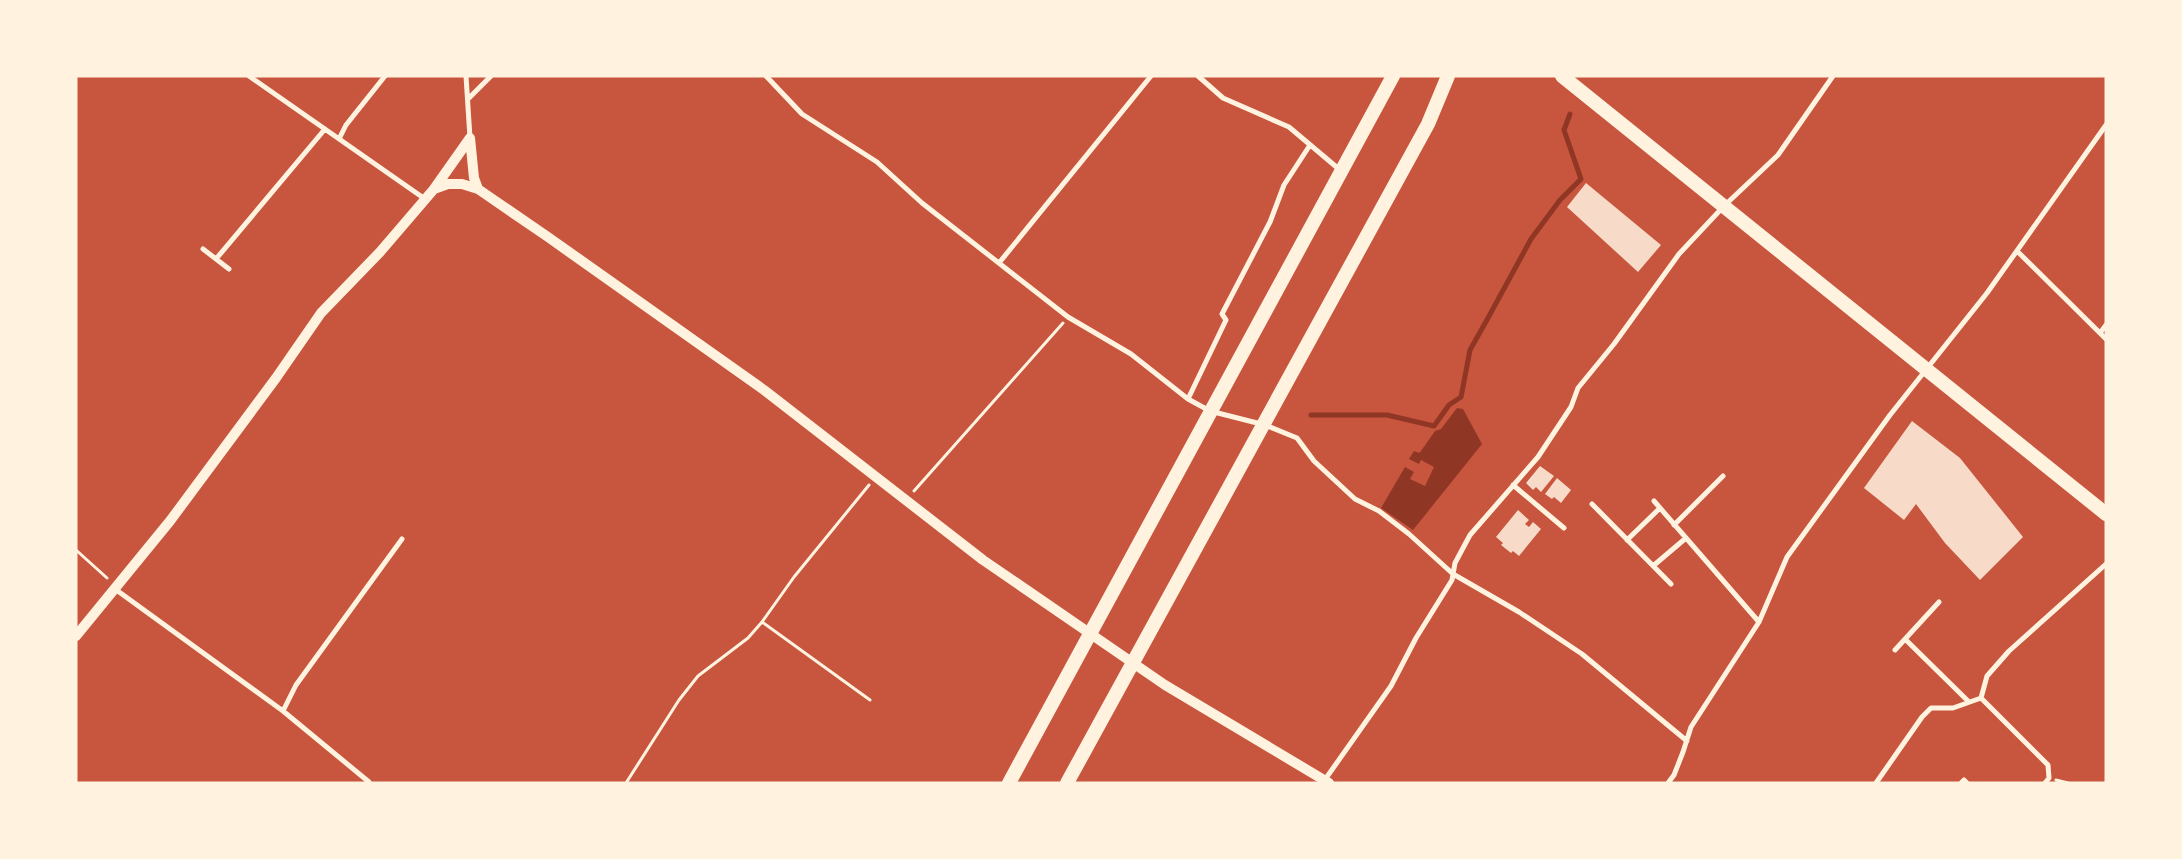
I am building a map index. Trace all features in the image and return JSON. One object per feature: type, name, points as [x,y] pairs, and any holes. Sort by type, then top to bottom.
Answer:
[{"type":"highway","points":[[1009,783],[1393,76]]},
{"type":"highway","points":[[1067,783],[1132,662],[1265,425],[1428,124],[1448,76]]},
{"type":"highway","points":[[1562,76],[2106,514]]},
{"type":"main road","points":[[76,636],[176,513],[276,378],[320,313],[380,252],[434,189],[470,138]]},
{"type":"main road","points":[[470,138],[474,178],[478,189]]},
{"type":"main road","points":[[434,189],[448,184],[462,184],[478,189],[764,390],[983,560],[1165,685],[1326,782]]},
{"type":"street","points":[[249,76],[425,199]]},
{"type":"street","points":[[339,139],[346,125],[385,76]]},
{"type":"street","points":[[466,76],[470,138]]},
{"type":"street","points":[[468,99],[491,76]]},
{"type":"street","points":[[766,76],[802,114],[877,162],[922,203],[1068,317],[1131,354],[1188,400],[1210,411],[1265,425],[1297,438],[1314,460],[1355,499],[1379,511],[1409,534],[1453,574],[1519,612],[1582,654],[1687,741]]},
{"type":"street","points":[[998,263],[1151,76]]},
{"type":"street","points":[[1198,76],[1223,98],[1289,127],[1342,171]]},
{"type":"street","points":[[1326,782],[1392,686],[1416,638],[1452,580],[1455,563],[1470,534],[1538,457],[1571,407],[1578,388],[1614,344],[1678,254],[1724,206],[1778,155],[1833,76]]},
{"type":"street","points":[[1668,783],[1674,775],[1691,727],[1758,622],[1787,557],[1925,369],[1987,293],[2106,124]]},
{"type":"street","points":[[216,259],[325,129]]},
{"type":"street","points":[[1188,400],[1226,320],[1222,314],[1270,222],[1284,185],[1310,145]]},
{"type":"street","points":[[203,249],[229,270]]},
{"type":"street","points":[[2016,252],[2106,339]]},
{"type":"street","points":[[2100,333],[2106,325]]},
{"type":"street","points":[[1674,524],[1723,476]]},
{"type":"street","points":[[1513,485],[1564,528]]},
{"type":"street","points":[[1654,501],[1758,622]]},
{"type":"street","points":[[1592,504],[1671,584]]},
{"type":"street","points":[[1627,540],[1660,508]]},
{"type":"street","points":[[1653,566],[1686,538]]},
{"type":"street","points":[[283,712],[296,685],[402,539]]},
{"type":"street","points":[[1981,698],[1987,676],[2009,651],[2106,564]]},
{"type":"street","points":[[115,588],[283,712],[369,782]]},
{"type":"street","points":[[1895,650],[1938,602]]},
{"type":"street","points":[[1905,639],[1969,702]]},
{"type":"street","points":[[1876,783],[1922,717],[1931,708],[1953,708],[1981,698]]},
{"type":"street","points":[[1981,698],[2048,765],[2049,778],[2045,783]]},
{"type":"street","points":[[1961,783],[1964,780],[1967,783]]},
{"type":"path","points":[[906,500],[1068,317]]},
{"type":"path","points":[[626,783],[679,700],[698,676],[748,638],[762,622],[794,577],[876,477]]},
{"type":"path","points":[[76,550],[107,577],[115,588]]},
{"type":"path","points":[[762,622],[870,700]]},
{"type":"shaded area","points":[[1457,408],[1463,409],[1482,444],[1413,530],[1381,508],[1405,467],[1414,472],[1410,479],[1425,486],[1434,467],[1421,460],[1419,464],[1409,459],[1414,451],[1419,453],[1421,451],[1435,431],[1441,429]]},
{"type":"building","points":[[1586,183],[1661,245],[1638,272],[1567,207]]},
{"type":"building","points":[[1912,421],[1960,458],[2023,537],[1980,580],[1945,543],[1916,504],[1904,520],[1864,488]]},
{"type":"building","points":[[1540,466],[1554,476],[1541,492],[1536,487],[1533,490],[1526,483]]},
{"type":"building","points":[[1557,478],[1571,490],[1561,503],[1554,497],[1552,499],[1545,494]]},
{"type":"building","points":[[1518,510],[1529,520],[1525,524],[1529,527],[1533,522],[1541,529],[1519,556],[1513,551],[1511,553],[1501,545],[1503,543],[1496,537]]},
{"type":"waterway","points":[[1311,415],[1387,415],[1434,426],[1449,405],[1461,397],[1470,350],[1531,239],[1560,200],[1581,179],[1564,130],[1570,114]]}]
